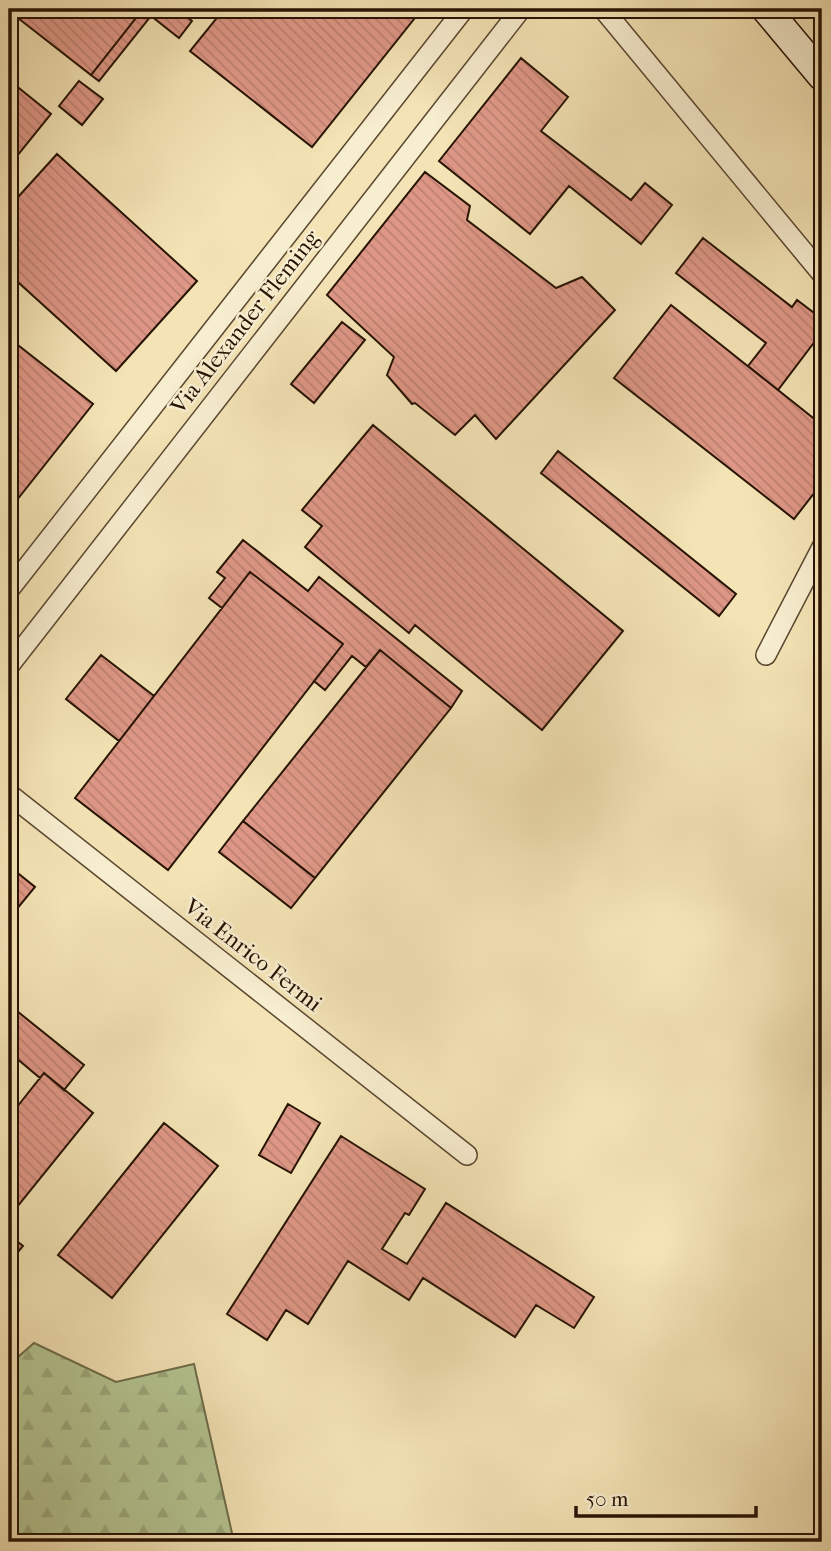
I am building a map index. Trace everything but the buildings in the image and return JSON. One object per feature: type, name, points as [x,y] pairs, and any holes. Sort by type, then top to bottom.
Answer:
[{"type":"main road","points":[[766,9],[822,76]]},
{"type":"street","name":"Via Alexander Fleming","points":[[9,590],[464,9]]},
{"type":"street","name":"Via Alexander Fleming","points":[[9,666],[521,9]]},
{"type":"street","points":[[603,9],[822,274]]},
{"type":"street","points":[[766,655],[822,547]]},
{"type":"street","name":"Via Enrico Fermi","points":[[9,794],[467,1155]]},
{"type":"green space","points":[[34,1343],[116,1382],[194,1364],[234,1542],[9,1542],[9,1365]]}]
